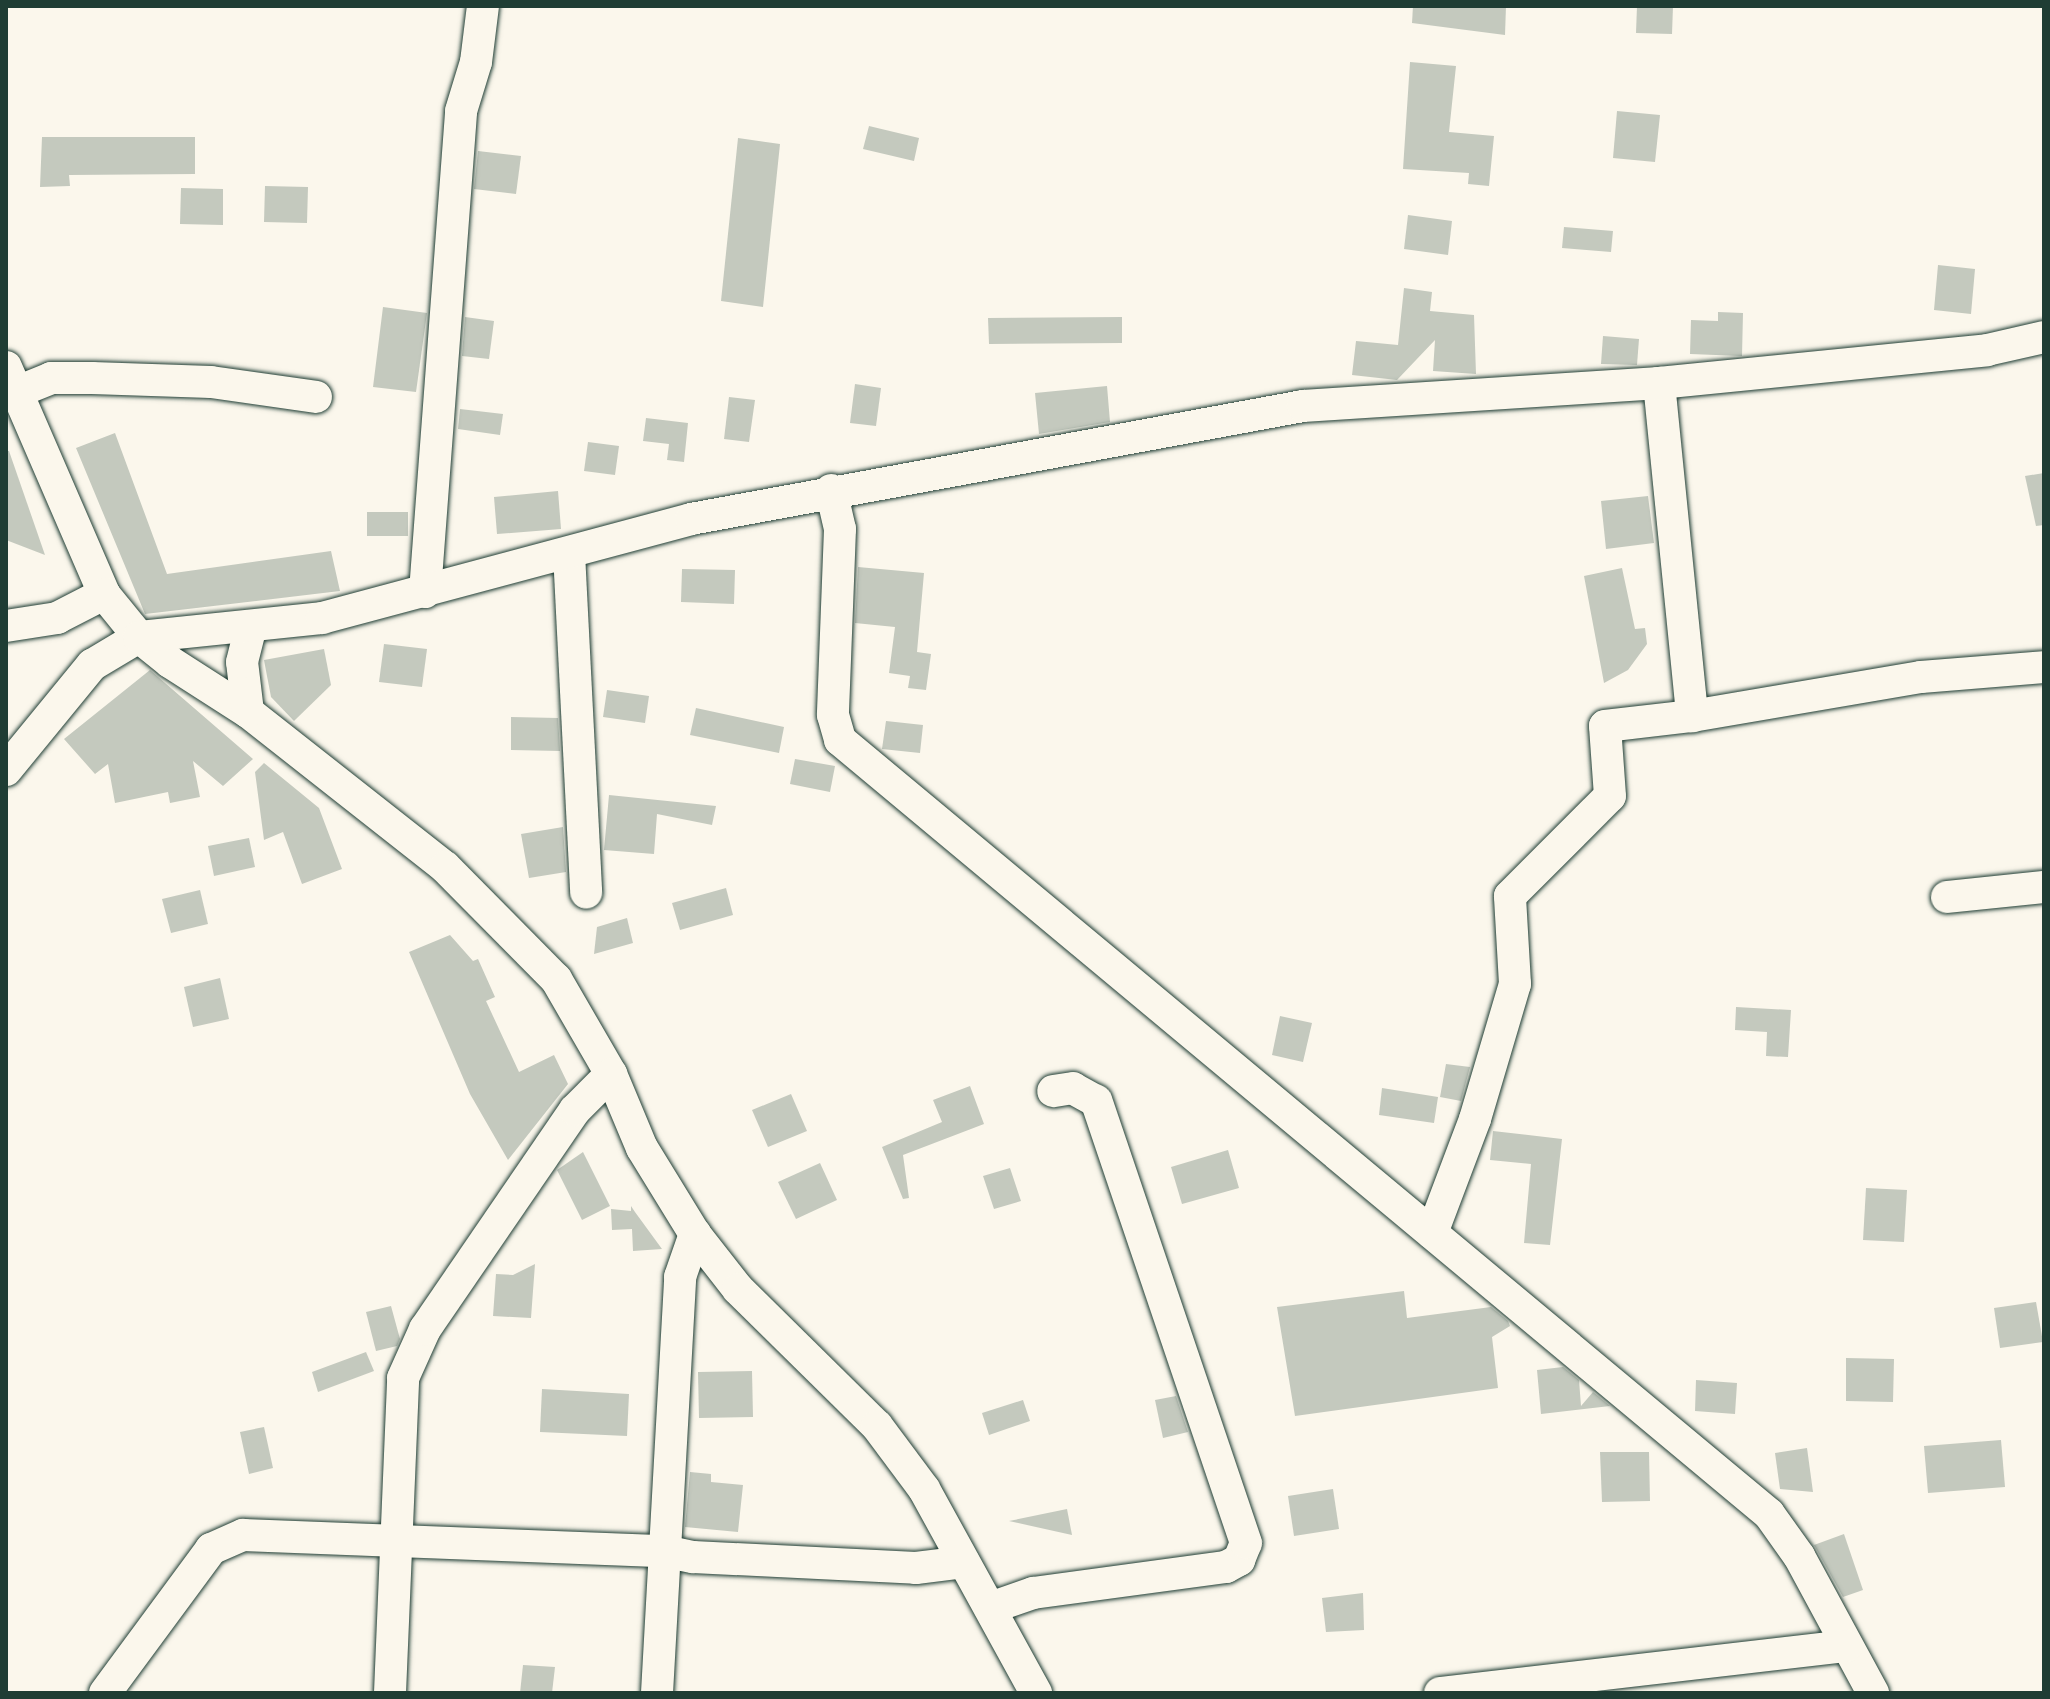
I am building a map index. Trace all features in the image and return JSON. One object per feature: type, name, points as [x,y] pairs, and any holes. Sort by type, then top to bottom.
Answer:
[{"type":"street","points":[[425,592],[461,111],[476,62],[483,6]]},
{"type":"street","points":[[6,770],[92,665],[139,637],[250,629],[322,618],[569,553],[831,490],[1303,406],[1659,383],[1987,350],[2044,337]]},
{"type":"street","points":[[316,397],[211,382],[92,378],[12,380],[104,594],[139,637],[248,712],[445,867],[508,927],[556,979],[611,1074],[642,1148],[695,1234],[738,1289],[877,1426],[924,1489],[1036,1693]]},
{"type":"street","points":[[1659,383],[1692,716]]},
{"type":"street","points":[[831,490],[840,529],[833,715],[840,740],[1769,1514],[1799,1556],[1873,1693]]},
{"type":"street","points":[[569,553],[586,893]]},
{"type":"street","points":[[6,626],[57,618],[104,594]]},
{"type":"street","points":[[248,712],[242,679],[250,629]]},
{"type":"street","points":[[1432,1233],[1475,1119],[1515,984],[1510,896],[1610,796],[1605,726],[1692,716],[1921,677],[2044,667]]},
{"type":"street","points":[[1947,897],[2044,887]]},
{"type":"street","points":[[390,1693],[403,1378],[425,1329],[557,1136],[611,1074]]},
{"type":"street","points":[[990,1608],[1033,1593],[1226,1567],[1239,1560],[1246,1543],[1096,1101],[1073,1088],[1053,1091]]},
{"type":"street","points":[[657,1693],[680,1277],[695,1234]]},
{"type":"street","points":[[105,1693],[211,1549],[243,1535],[664,1551],[693,1557],[916,1568],[964,1562]]},
{"type":"street","points":[[1440,1693],[1846,1646]]},
{"type":"building","points":[[1413,6],[1506,6],[1505,35],[1412,23]]},
{"type":"building","points":[[1637,6],[1673,6],[1672,34],[1636,33]]},
{"type":"building","points":[[1410,62],[1456,66],[1449,132],[1494,136],[1489,186],[1468,184],[1469,173],[1403,169]]},
{"type":"building","points":[[1617,111],[1660,115],[1655,162],[1613,158]]},
{"type":"building","points":[[869,126],[919,138],[914,161],[863,149]]},
{"type":"building","points":[[42,137],[195,137],[195,174],[69,175],[70,186],[40,187]]},
{"type":"building","points":[[738,138],[780,144],[763,307],[721,301]]},
{"type":"building","points":[[478,151],[521,156],[516,194],[474,189]]},
{"type":"building","points":[[265,186],[308,187],[307,223],[264,222]]},
{"type":"building","points":[[181,188],[223,189],[223,225],[180,224]]},
{"type":"building","points":[[1408,215],[1452,221],[1448,255],[1404,249]]},
{"type":"building","points":[[1564,227],[1613,231],[1611,252],[1562,248]]},
{"type":"building","points":[[1938,265],[1975,269],[1971,314],[1934,310]]},
{"type":"building","points":[[1404,288],[1432,292],[1430,311],[1474,315],[1476,374],[1433,371],[1435,340],[1397,380],[1352,375],[1356,341],[1398,345]]},
{"type":"building","points":[[383,307],[427,313],[416,392],[373,387]]},
{"type":"building","points":[[1718,312],[1743,313],[1742,356],[1690,354],[1691,320],[1718,321]]},
{"type":"building","points":[[465,317],[494,321],[489,359],[462,356]]},
{"type":"building","points":[[1122,317],[1122,343],[989,344],[988,318]]},
{"type":"building","points":[[1603,336],[1639,339],[1637,365],[1601,364]]},
{"type":"building","points":[[855,384],[881,388],[876,426],[850,423]]},
{"type":"building","points":[[1107,386],[1110,422],[1039,434],[1035,393]]},
{"type":"building","points":[[729,397],[755,400],[749,442],[724,439]]},
{"type":"building","points":[[460,409],[503,414],[500,435],[458,429]]},
{"type":"building","points":[[646,418],[688,423],[684,462],[667,460],[669,444],[643,441]]},
{"type":"building","points":[[115,433],[167,574],[331,551],[340,591],[145,614],[76,448]]},
{"type":"building","points":[[588,442],[619,446],[615,475],[584,471]]},
{"type":"building","points":[[6,451],[9,451],[45,555],[6,540]]},
{"type":"building","points":[[2044,473],[2044,525],[2036,526],[2025,476]]},
{"type":"building","points":[[558,491],[561,529],[497,534],[494,497]]},
{"type":"building","points":[[1648,496],[1654,543],[1606,549],[1601,501]]},
{"type":"building","points":[[367,512],[408,512],[408,536],[367,536]]},
{"type":"building","points":[[858,567],[924,573],[917,652],[931,654],[926,690],[908,688],[910,676],[889,673],[895,627],[855,623]]},
{"type":"building","points":[[1622,568],[1635,629],[1645,628],[1647,644],[1628,670],[1604,683],[1584,576]]},
{"type":"building","points":[[682,569],[735,570],[734,604],[681,602]]},
{"type":"building","points":[[384,644],[427,649],[422,687],[379,682]]},
{"type":"building","points":[[324,649],[331,685],[294,721],[271,697],[264,660]]},
{"type":"building","points":[[150,670],[253,759],[223,786],[193,761],[200,797],[170,803],[168,792],[115,803],[108,764],[95,774],[64,739]]},
{"type":"building","points":[[607,690],[649,696],[645,723],[603,717]]},
{"type":"building","points":[[696,708],[784,727],[779,753],[690,735]]},
{"type":"building","points":[[511,717],[558,718],[560,751],[511,750]]},
{"type":"building","points":[[886,721],[923,725],[920,753],[882,749]]},
{"type":"building","points":[[795,759],[835,766],[830,792],[790,784]]},
{"type":"building","points":[[264,763],[319,808],[342,869],[302,884],[283,832],[264,840],[255,772]]},
{"type":"building","points":[[609,795],[716,806],[712,825],[657,814],[654,854],[604,850]]},
{"type":"building","points":[[563,827],[566,872],[529,878],[521,834]]},
{"type":"building","points":[[249,838],[255,867],[214,876],[208,846]]},
{"type":"building","points":[[726,888],[733,915],[680,930],[672,903]]},
{"type":"building","points":[[200,890],[208,924],[171,933],[162,899]]},
{"type":"building","points":[[627,918],[633,943],[594,954],[597,927]]},
{"type":"building","points":[[450,935],[473,961],[478,959],[495,997],[486,1001],[519,1072],[554,1055],[568,1084],[508,1160],[470,1094],[409,952]]},
{"type":"building","points":[[220,978],[229,1019],[193,1027],[184,987]]},
{"type":"building","points":[[1736,1007],[1791,1010],[1788,1057],[1766,1056],[1767,1032],[1735,1030]]},
{"type":"building","points":[[1280,1016],[1312,1023],[1303,1062],[1272,1055]]},
{"type":"building","points":[[1446,1064],[1470,1067],[1461,1101],[1440,1097]]},
{"type":"building","points":[[970,1086],[984,1124],[903,1155],[909,1198],[903,1199],[882,1147],[942,1122],[933,1100]]},
{"type":"building","points":[[1382,1088],[1438,1097],[1434,1123],[1379,1115]]},
{"type":"building","points":[[791,1094],[807,1131],[768,1147],[752,1110]]},
{"type":"building","points":[[1493,1131],[1562,1139],[1550,1245],[1524,1243],[1531,1164],[1490,1160]]},
{"type":"building","points":[[1228,1150],[1239,1188],[1182,1204],[1171,1167]]},
{"type":"building","points":[[583,1152],[610,1206],[582,1220],[557,1170]]},
{"type":"building","points":[[820,1163],[837,1200],[796,1219],[778,1182]]},
{"type":"building","points":[[1010,1168],[1021,1201],[994,1209],[983,1176]]},
{"type":"building","points":[[1866,1188],[1907,1190],[1904,1242],[1863,1240]]},
{"type":"building","points":[[631,1206],[662,1249],[633,1251],[632,1229],[612,1230],[611,1209],[631,1211]]},
{"type":"building","points":[[535,1264],[531,1318],[493,1316],[496,1274],[513,1275]]},
{"type":"building","points":[[1404,1291],[1407,1318],[1491,1307],[1508,1321],[1510,1326],[1492,1337],[1498,1388],[1295,1416],[1277,1307]]},
{"type":"building","points":[[2036,1302],[2043,1342],[2000,1348],[1994,1308]]},
{"type":"building","points":[[391,1306],[400,1339],[397,1346],[376,1351],[366,1312]]},
{"type":"building","points":[[366,1352],[374,1371],[318,1392],[312,1372]]},
{"type":"building","points":[[1846,1358],[1894,1359],[1893,1402],[1846,1401]]},
{"type":"building","points":[[1563,1367],[1579,1380],[1581,1406],[1593,1392],[1610,1406],[1541,1414],[1537,1370]]},
{"type":"building","points":[[752,1371],[753,1417],[699,1418],[698,1372]]},
{"type":"building","points":[[1696,1380],[1737,1383],[1735,1414],[1695,1411]]},
{"type":"building","points":[[542,1389],[629,1394],[627,1436],[540,1432]]},
{"type":"building","points":[[1176,1396],[1188,1432],[1163,1438],[1155,1400]]},
{"type":"building","points":[[1023,1400],[1030,1421],[989,1435],[982,1413]]},
{"type":"building","points":[[264,1427],[273,1468],[249,1474],[240,1432]]},
{"type":"building","points":[[2001,1440],[2005,1487],[1928,1493],[1924,1446]]},
{"type":"building","points":[[1807,1448],[1813,1492],[1780,1489],[1775,1453]]},
{"type":"building","points":[[1600,1452],[1649,1452],[1650,1501],[1602,1502]]},
{"type":"building","points":[[690,1472],[711,1474],[711,1482],[743,1485],[738,1532],[685,1527]]},
{"type":"building","points":[[1333,1489],[1339,1529],[1294,1536],[1288,1496]]},
{"type":"building","points":[[1067,1509],[1072,1535],[1009,1521]]},
{"type":"building","points":[[1844,1534],[1863,1590],[1843,1597],[1814,1545]]},
{"type":"building","points":[[1363,1593],[1364,1630],[1326,1632],[1322,1598]]},
{"type":"building","points":[[523,1665],[555,1667],[552,1693],[520,1693]]}]
